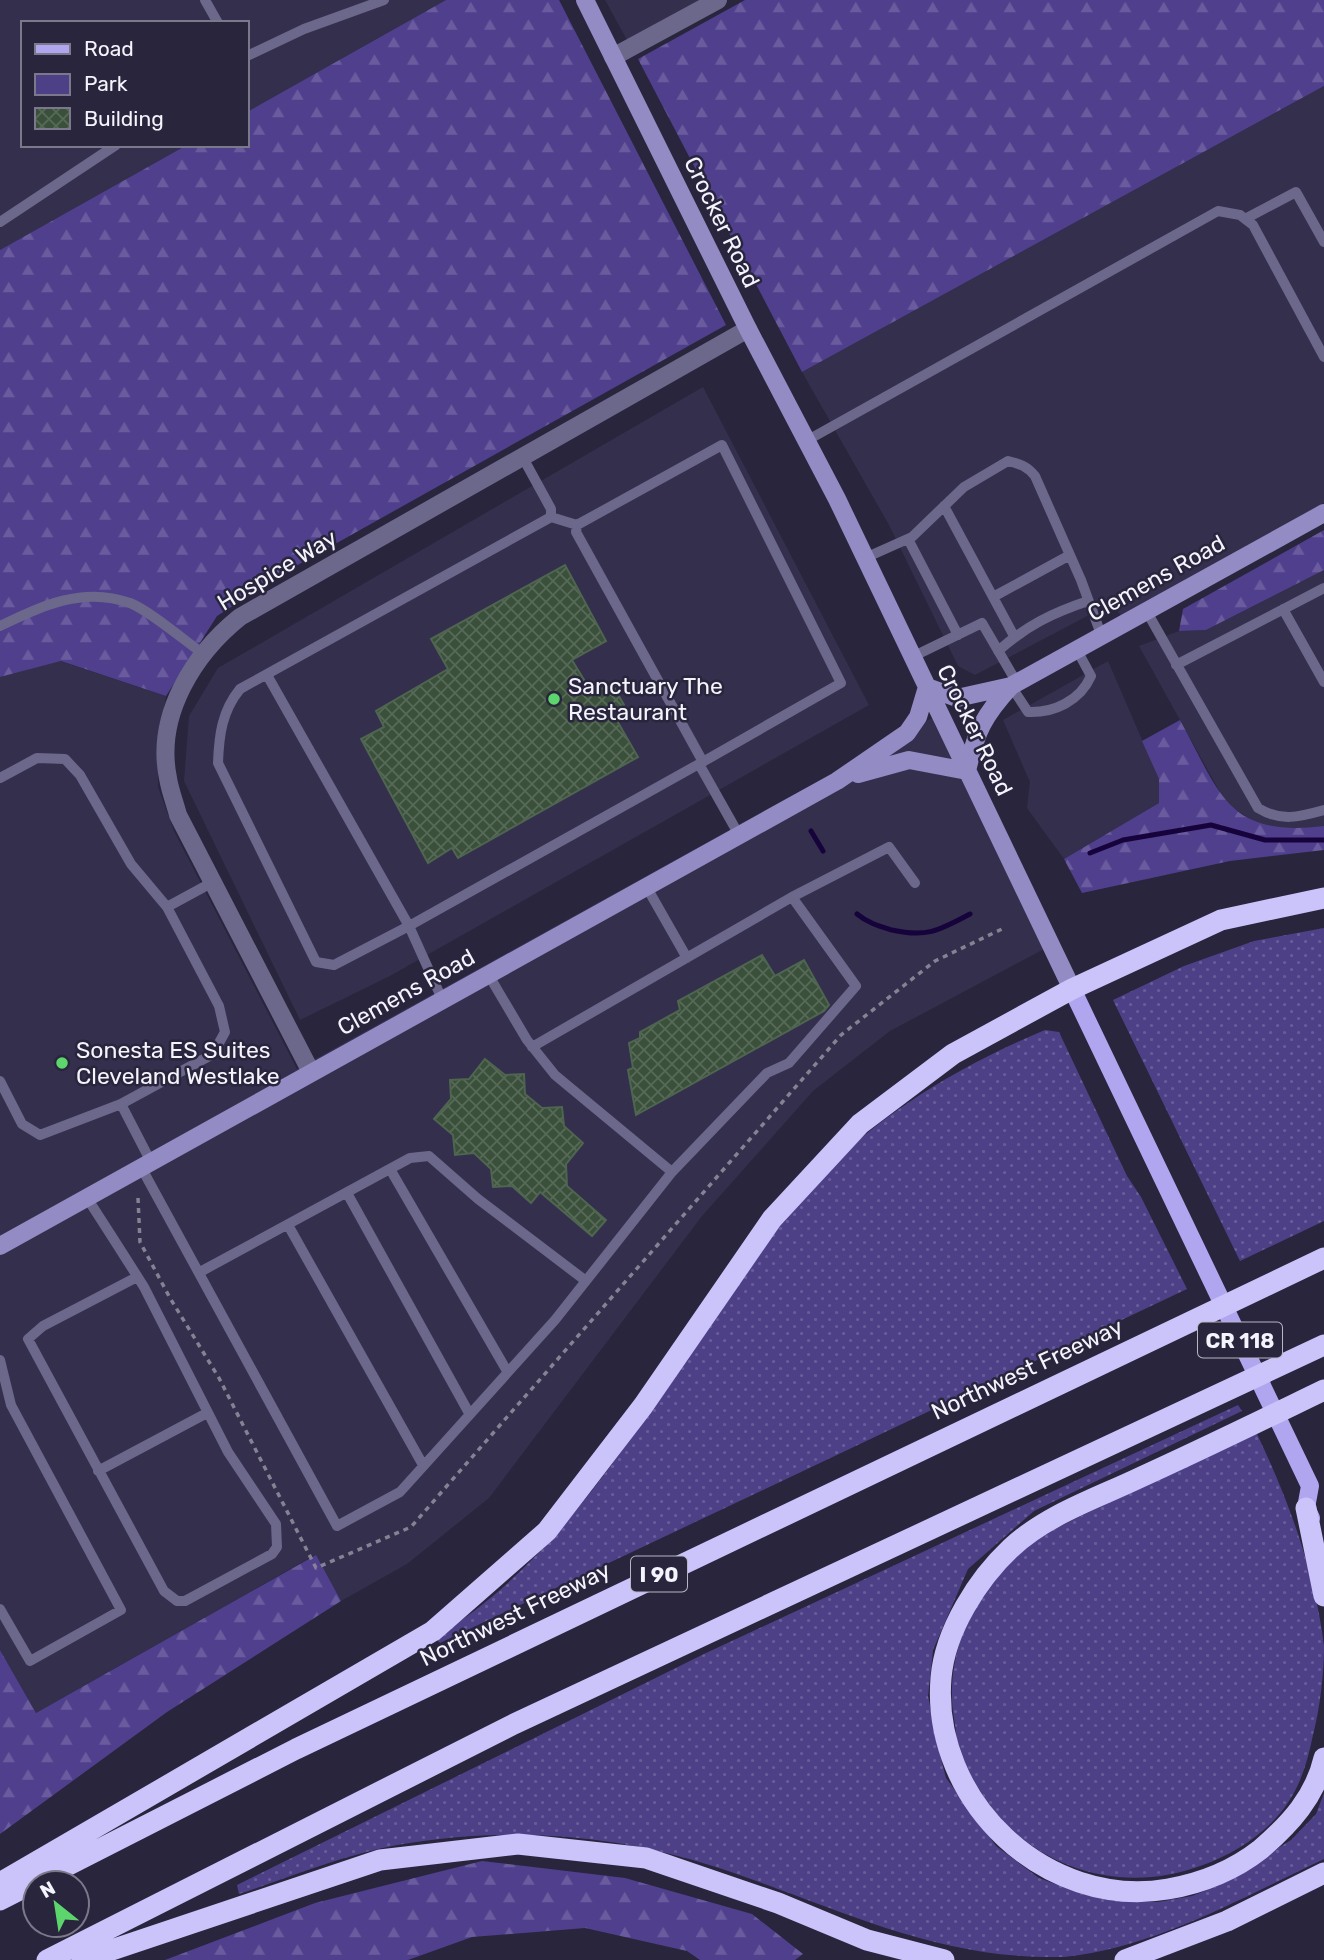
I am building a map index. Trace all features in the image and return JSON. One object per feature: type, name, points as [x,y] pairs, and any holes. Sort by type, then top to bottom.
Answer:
[{"type":"highway","points":[[0,1883],[433,1631],[547,1531],[643,1406],[772,1219],[860,1124],[953,1054],[1072,989],[1221,920],[1324,898]]},
{"type":"highway","name":"Northwest Freeway","points":[[0,1900],[308,1743],[1324,1258]]},
{"type":"highway","points":[[47,1960],[514,1724],[1324,1345]]},
{"type":"highway","points":[[1324,1390],[1055,1517],[1014,1545],[983,1576],[958,1621],[941,1675],[941,1707],[958,1771],[975,1802],[1013,1848],[1060,1876],[1088,1886],[1122,1892],[1182,1886],[1213,1878],[1243,1863],[1288,1826],[1306,1801],[1324,1758]]},
{"type":"highway","points":[[1306,1508],[1324,1596]]},
{"type":"highway","points":[[82,1960],[380,1860],[518,1844],[646,1858],[778,1903],[867,1940],[944,1960]]},
{"type":"highway","points":[[1125,1960],[1227,1921],[1324,1873]]},
{"type":"main road","name":"Crocker Road","points":[[1072,989],[1302,1469],[1317,1490],[1306,1508]]},
{"type":"main road","points":[[1306,1508],[1324,1546]]},
{"type":"street","name":"Crocker Road","points":[[585,0],[865,558],[1072,989]]},
{"type":"street","points":[[613,57],[718,0]]},
{"type":"street","name":"Hospice Way","points":[[311,1073],[178,815],[167,776],[168,732],[179,694],[202,653],[215,637],[240,617],[748,329]]},
{"type":"street","name":"Clemens Road","points":[[837,781],[883,765],[909,760],[967,771],[978,728],[989,710],[1014,685],[1324,513]]},
{"type":"street","name":"Clemens Road","points":[[0,1246],[837,781],[907,733],[918,717],[927,687],[957,698],[1014,685]]},
{"type":"lane","points":[[205,0],[217,21]]},
{"type":"lane","points":[[248,56],[304,29],[383,0]]},
{"type":"lane","points":[[0,222],[113,147]]},
{"type":"lane","points":[[1245,219],[1296,191],[1324,242]]},
{"type":"lane","points":[[806,441],[1218,211],[1245,219],[1253,225],[1324,357]]},
{"type":"lane","points":[[722,445],[841,683],[409,926],[334,965],[316,962],[218,763],[219,730],[230,702],[240,689],[551,517],[577,524],[722,445]]},
{"type":"lane","points":[[522,456],[551,509],[551,517]]},
{"type":"lane","points":[[865,558],[908,539],[964,487],[1008,461],[1019,464],[1028,467],[1035,476],[1102,637]]},
{"type":"lane","points":[[944,506],[961,548],[981,585],[993,597],[1014,636]]},
{"type":"lane","points":[[577,524],[576,532],[739,835]]},
{"type":"lane","points":[[908,539],[933,586],[948,602],[958,635]]},
{"type":"lane","points":[[993,597],[1024,585],[1070,555]]},
{"type":"lane","points":[[923,567],[934,561]]},
{"type":"lane","points":[[933,586],[945,581]]},
{"type":"lane","points":[[1176,664],[1324,588]]},
{"type":"lane","points":[[0,626],[49,602],[86,595],[131,603],[202,653]]},
{"type":"lane","points":[[998,651],[1041,614],[1062,604],[1088,601]]},
{"type":"lane","points":[[1283,609],[1324,682]]},
{"type":"lane","points":[[912,657],[1000,612]]},
{"type":"lane","points":[[1147,612],[1258,808],[1272,817],[1292,819],[1324,810]]},
{"type":"lane","points":[[982,623],[1028,712],[1047,713],[1084,692],[1091,676],[1077,650]]},
{"type":"lane","points":[[267,675],[409,926],[442,999]]},
{"type":"lane","points":[[0,778],[37,758],[65,759],[80,775],[131,864],[167,906],[219,1006],[225,1032],[213,1054],[121,1104],[40,1135],[22,1124],[0,1081]]},
{"type":"lane","points":[[532,1046],[792,897],[888,848],[915,883]]},
{"type":"lane","points":[[167,906],[213,882]]},
{"type":"lane","points":[[646,886],[687,958]]},
{"type":"lane","points":[[121,1104],[146,1165],[200,1272],[337,1526],[400,1492],[586,1281],[672,1172],[767,1073],[789,1063],[856,986],[792,897]]},
{"type":"lane","points":[[488,974],[532,1046],[555,1075],[672,1172]]},
{"type":"lane","points":[[200,1272],[410,1158],[429,1156],[478,1199],[586,1281]]},
{"type":"lane","points":[[390,1169],[508,1371]]},
{"type":"lane","points":[[347,1193],[469,1413]]},
{"type":"lane","points":[[87,1198],[137,1276],[206,1413],[275,1524],[278,1538],[277,1547],[272,1554],[195,1598],[177,1601],[164,1591],[28,1339],[43,1326],[137,1276]]},
{"type":"lane","points":[[288,1225],[423,1465]]},
{"type":"lane","points":[[0,1360],[11,1405],[121,1609],[30,1661],[0,1609]]},
{"type":"lane","points":[[98,1471],[206,1413]]},
{"type":"path","points":[[138,1198],[140,1242],[170,1298],[219,1378],[316,1568],[411,1527],[841,1035],[936,961],[1002,929]]},
{"type":"shaded area","points":[[0,0],[446,0],[248,111],[248,21],[21,21],[21,147],[183,147],[0,250]]},
{"type":"shaded area","points":[[605,0],[700,0],[627,40]]},
{"type":"shaded area","points":[[1324,86],[1324,503],[1121,616],[1112,603],[975,675],[958,666],[889,525],[802,372]]},
{"type":"shaded area","points":[[703,387],[869,705],[390,976],[300,1020],[184,781],[189,716],[218,668]]},
{"type":"shaded area","points":[[1324,570],[1324,826],[1288,831],[1256,823],[1226,803],[1139,646],[1179,631],[1206,630]]},
{"type":"shaded area","points":[[60,661],[166,696],[159,742],[158,787],[174,831],[297,1069],[932,718],[1044,949],[890,1031],[813,1091],[702,1216],[489,1498],[407,1564],[341,1601],[315,1555],[36,1713],[0,1650],[0,677]]},
{"type":"shaded area","points":[[1108,661],[1159,779],[1159,803],[1064,859],[1027,808],[1030,782],[1003,720]]},
{"type":"green space","points":[[446,0],[559,0],[726,325],[294,567],[217,616],[166,696],[61,661],[0,677],[0,250],[183,147],[248,147],[248,111]]},
{"type":"green space","points":[[745,0],[1324,0],[1324,86],[802,372],[638,59]]},
{"type":"green space","points":[[1324,530],[1324,570],[1206,630],[1179,631],[1183,609]]},
{"type":"green space","points":[[1180,720],[1218,789],[1231,805],[1246,817],[1266,825],[1292,828],[1324,826],[1324,850],[1230,861],[1082,893],[1064,859],[1159,803],[1159,779],[1142,741]]},
{"type":"green space","points":[[1324,928],[1324,1221],[1240,1261],[1113,1000],[1184,966],[1254,941]]},
{"type":"green space","points":[[1045,1030],[1059,1032],[1127,1176],[1141,1197],[1187,1289],[440,1643],[435,1637],[484,1603],[530,1562],[571,1516],[647,1416],[716,1313],[808,1187],[861,1138],[918,1096],[980,1060]]},
{"type":"green space","points":[[1238,1405],[1242,1411],[1034,1511],[968,1569],[933,1650],[928,1696],[946,1778],[996,1846],[1039,1878],[1079,1893],[1113,1901],[1158,1902],[1192,1896],[1220,1885],[1291,1840],[1316,1814],[1324,1793],[1324,1859],[1230,1905],[1165,1932],[1098,1952],[1064,1957],[1016,1956],[971,1950],[928,1940],[677,1856],[598,1840],[558,1836],[478,1836],[397,1845],[337,1860],[239,1894],[237,1885],[706,1653]]},
{"type":"green space","points":[[1256,1432],[1299,1536],[1314,1591],[1324,1646],[1318,1714],[1309,1753],[1294,1793],[1272,1822],[1251,1840],[1203,1865],[1170,1874],[1137,1878],[1105,1875],[1074,1867],[1045,1854],[1019,1835],[995,1812],[976,1784],[960,1751],[952,1696],[953,1674],[957,1651],[974,1609],[999,1571],[1037,1540]]},
{"type":"green space","points":[[316,1555],[341,1601],[167,1712],[0,1834],[0,1650],[36,1713]]},
{"type":"green space","points":[[482,1861],[625,1878],[752,1914],[803,1954],[795,1960],[700,1960],[687,1951],[585,1928],[472,1937],[408,1960],[165,1960],[315,1903]]},
{"type":"building","points":[[565,565],[606,641],[572,660],[592,693],[612,684],[624,705],[612,712],[638,757],[458,858],[452,848],[428,863],[361,739],[384,727],[376,711],[448,669],[431,639]]},
{"type":"building","points":[[762,955],[775,976],[804,960],[829,1005],[824,1011],[636,1115],[628,1070],[633,1068],[629,1043],[640,1038],[640,1032],[680,1010],[678,1001]]},
{"type":"building","points":[[485,1059],[505,1075],[524,1074],[525,1094],[542,1108],[562,1107],[564,1126],[583,1143],[566,1164],[567,1186],[606,1220],[592,1236],[540,1192],[531,1203],[512,1186],[493,1187],[491,1169],[474,1153],[455,1155],[453,1135],[434,1119],[451,1099],[450,1080],[469,1079]]},
{"type":"waterway","points":[[1090,853],[1123,840],[1211,825],[1265,840],[1324,840]]},
{"type":"waterway","points":[[811,831],[823,851]]},
{"type":"waterway","points":[[857,914],[869,922],[892,930],[915,933],[933,931],[970,914]]},
{"type":"place","name":"Sanctuary The Restaurant","points":[[554,699]]},
{"type":"place","name":"Sonesta ES Suites Cleveland Westlake","points":[[62,1063]]}]
